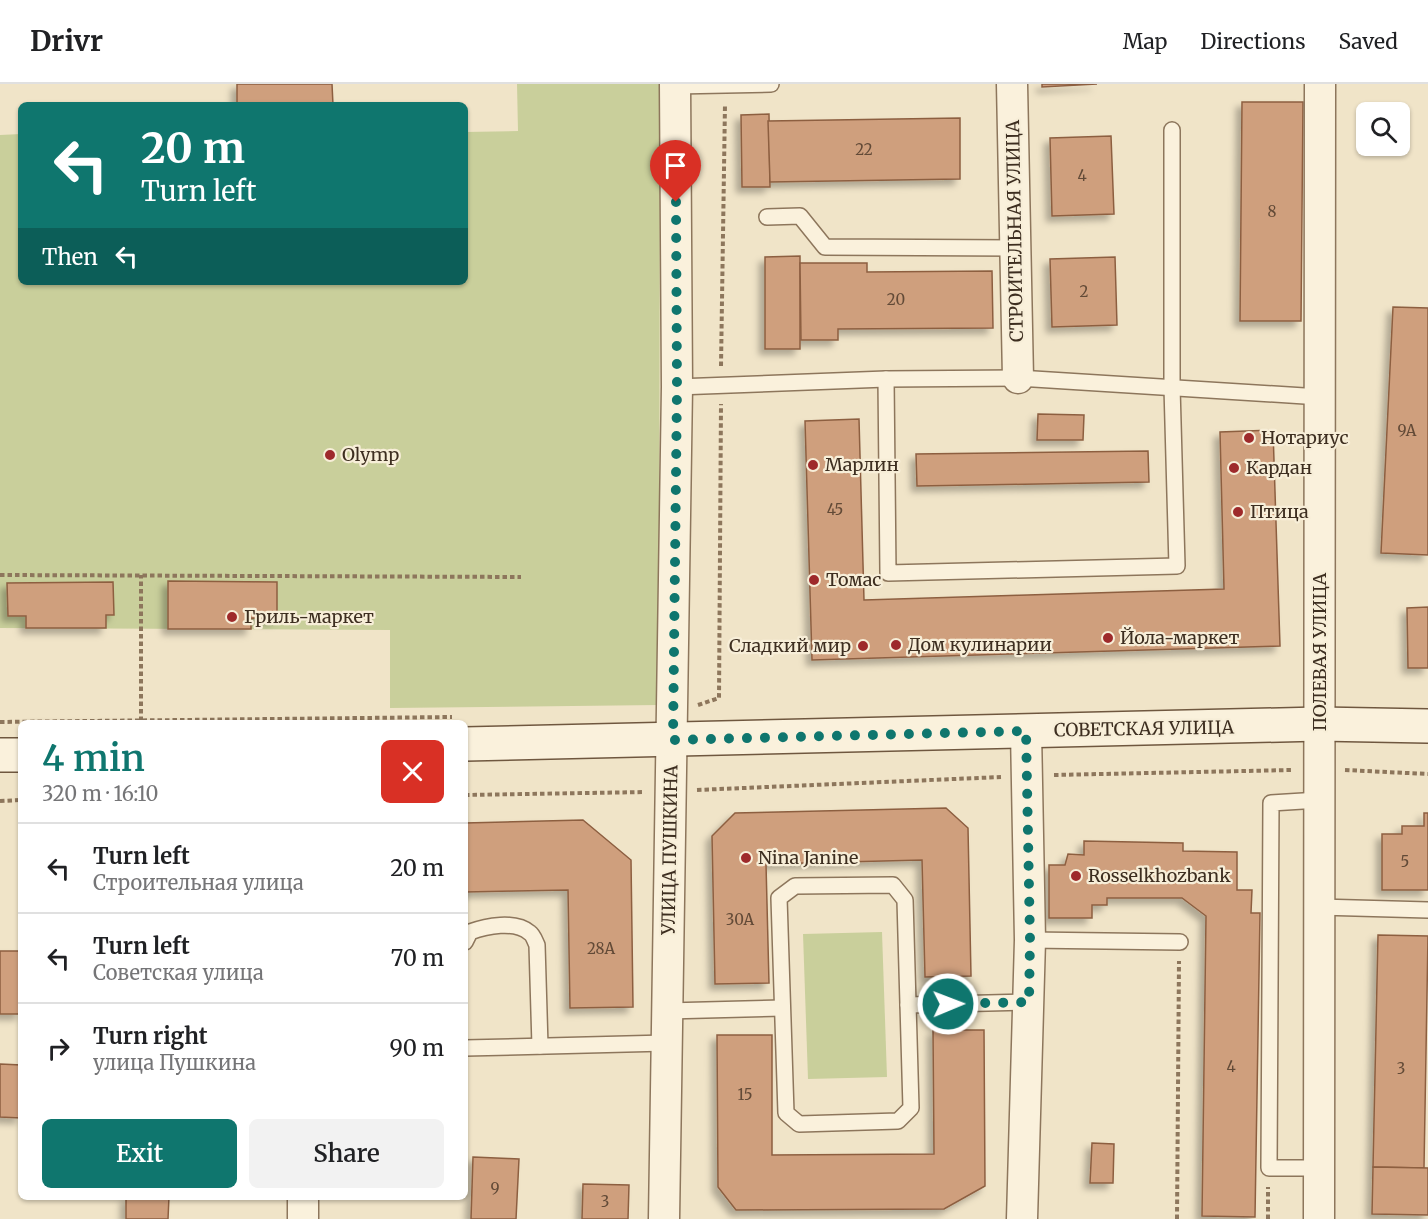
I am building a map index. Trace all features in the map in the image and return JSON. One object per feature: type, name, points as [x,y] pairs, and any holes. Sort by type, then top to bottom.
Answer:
[{"type":"main road","name":"СОВЕТСКАЯ УЛИЦА","points":[[468,730],[673,727],[1026,731],[1320,724],[1428,726]]},
{"type":"main road","points":[[0,755],[18,755]]},
{"type":"street","name":"СТРОИТЕЛЬНАЯ УЛИЦА","points":[[1012,84],[1018,378]]},
{"type":"street","name":"ПОЛЕВАЯ УЛИЦА","points":[[1319,1219],[1320,84]]},
{"type":"street","name":"УЛИЦА ПУШКИНА","points":[[664,1219],[677,387],[675,85]]},
{"type":"street","points":[[1022,1219],[1030,940],[1026,731]]},
{"type":"street","points":[[303,1200],[303,1219]]},
{"type":"lane","points":[[675,85],[771,84]]},
{"type":"lane","points":[[886,379],[888,573],[1177,566],[1172,387],[1172,130]]},
{"type":"lane","points":[[767,217],[800,216],[825,247],[1016,248]]},
{"type":"lane","points":[[677,387],[886,379],[1018,378],[1320,397]]},
{"type":"lane","points":[[1319,800],[1271,803],[1269,1168],[1319,1168]]},
{"type":"lane","points":[[893,885],[905,900],[908,1005],[911,1108],[898,1121],[799,1124],[786,1113],[779,898],[795,886],[893,885]]},
{"type":"lane","points":[[1320,907],[1428,910]]},
{"type":"lane","points":[[468,936],[470,932],[483,927],[515,926],[531,933],[537,945],[540,1046]]},
{"type":"lane","points":[[1030,940],[1180,942]]},
{"type":"lane","points":[[908,1005],[1029,1002]]},
{"type":"lane","points":[[667,1011],[782,1008]]},
{"type":"lane","points":[[468,1048],[666,1043]]},
{"type":"path","points":[[0,575],[521,577]]},
{"type":"path","points":[[141,575],[141,720]]},
{"type":"path","points":[[673,727],[719,698]]},
{"type":"path","points":[[0,722],[18,722]]},
{"type":"path","points":[[468,795],[672,791],[1027,776],[1319,769],[1428,774]]},
{"type":"path","points":[[0,801],[18,800]]},
{"type":"path","points":[[1177,1219],[1180,942]]},
{"type":"path","points":[[1268,1219],[1269,1168]]},
{"type":"green space","name":"Olymp","points":[[517,84],[660,84],[659,705],[390,708],[390,630],[0,628],[0,135],[18,134],[18,285],[468,285],[468,132],[518,131]]},
{"type":"green space","points":[[882,932],[887,1077],[808,1079],[803,934]]},
{"type":"building","points":[[237,84],[332,84],[333,102],[237,102]]},
{"type":"building","points":[[1042,84],[1097,84],[1042,87]]},
{"type":"building","points":[[1242,102],[1303,102],[1301,321],[1240,321]]},
{"type":"building","points":[[769,114],[770,187],[742,187],[741,115]]},
{"type":"building","points":[[960,118],[960,179],[770,182],[768,121]]},
{"type":"building","points":[[1111,136],[1114,214],[1052,216],[1050,138]]},
{"type":"building","points":[[800,256],[800,349],[765,349],[765,257]]},
{"type":"building","points":[[1115,257],[1117,325],[1052,327],[1050,259]]},
{"type":"building","points":[[800,263],[867,263],[867,272],[992,271],[993,328],[838,329],[838,340],[801,340]]},
{"type":"building","points":[[1393,307],[1428,308],[1428,555],[1381,553]]},
{"type":"building","points":[[1038,414],[1084,415],[1083,440],[1037,440]]},
{"type":"building","points":[[859,419],[864,600],[1224,589],[1220,432],[1273,430],[1280,646],[812,660],[805,421]]},
{"type":"building","points":[[1148,451],[1149,482],[917,486],[916,454]]},
{"type":"building","points":[[168,581],[277,582],[277,619],[251,618],[251,629],[168,629]]},
{"type":"building","points":[[113,582],[114,615],[106,615],[106,628],[26,628],[26,616],[8,616],[7,583]]},
{"type":"building","points":[[1428,607],[1428,668],[1408,668],[1407,608]]},
{"type":"building","points":[[946,808],[968,828],[971,976],[925,977],[922,860],[766,864],[769,983],[715,984],[712,836],[735,813]]},
{"type":"building","points":[[1424,813],[1428,813],[1428,890],[1382,890],[1382,834],[1402,834],[1402,826],[1424,826]]},
{"type":"building","points":[[583,820],[631,860],[633,1007],[570,1008],[568,890],[468,892],[468,823]]},
{"type":"building","points":[[1084,841],[1183,843],[1183,851],[1237,852],[1237,890],[1252,890],[1251,913],[1260,913],[1255,1217],[1202,1216],[1206,916],[1182,898],[1107,898],[1107,905],[1092,905],[1092,918],[1049,918],[1049,865],[1065,865],[1068,854],[1084,855]]},
{"type":"building","points":[[1378,935],[1428,936],[1424,1168],[1373,1167]]},
{"type":"building","points":[[0,951],[18,951],[18,1014],[0,1014]]},
{"type":"building","points":[[933,1030],[984,1030],[985,1186],[944,1209],[736,1210],[718,1187],[717,1035],[772,1035],[772,1155],[934,1154]]},
{"type":"building","points":[[0,1064],[18,1065],[18,1118],[0,1117]]},
{"type":"building","points":[[1092,1143],[1114,1144],[1113,1183],[1090,1183]]},
{"type":"building","points":[[473,1157],[519,1159],[516,1219],[471,1219]]},
{"type":"building","points":[[1373,1167],[1428,1168],[1428,1215],[1372,1214]]},
{"type":"building","points":[[583,1184],[629,1185],[628,1219],[582,1219]]},
{"type":"building","points":[[126,1200],[169,1200],[168,1219],[126,1219]]},
{"type":"place","name":"Нотариус","points":[[1249,438]]},
{"type":"place","name":"Olymp","points":[[330,455]]},
{"type":"place","name":"Марлин","points":[[813,465]]},
{"type":"place","name":"Кардан","points":[[1234,468]]},
{"type":"place","name":"Птица","points":[[1238,512]]},
{"type":"place","name":"Томас","points":[[814,580]]},
{"type":"place","name":"Гриль-маркет","points":[[232,617]]},
{"type":"place","name":"Йола-маркет","points":[[1108,638]]},
{"type":"place","name":"Дом кулинарии","points":[[896,645]]},
{"type":"place","name":"Сладкий мир","points":[[863,646]]},
{"type":"place","name":"Nina Janine","points":[[746,858]]},
{"type":"place","name":"Rosselkhozbank","points":[[1076,876]]},
{"type":"route","points":[[676,202],[677,387],[673,740],[1026,731],[1029,1002],[948,1004]]}]
